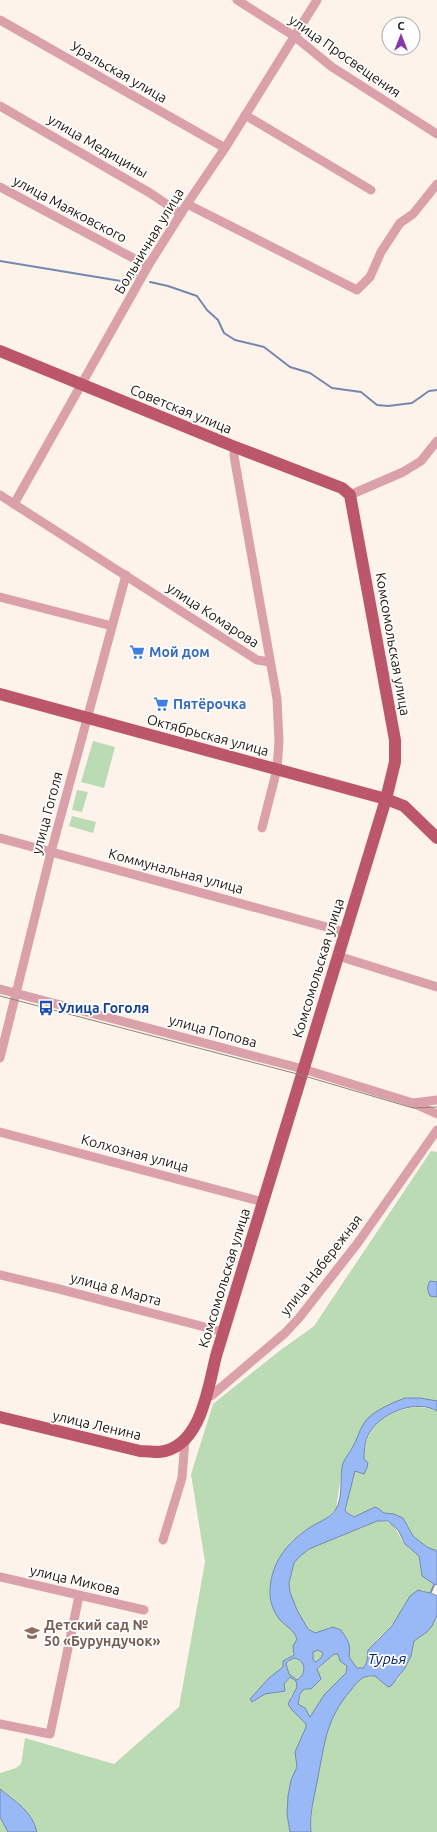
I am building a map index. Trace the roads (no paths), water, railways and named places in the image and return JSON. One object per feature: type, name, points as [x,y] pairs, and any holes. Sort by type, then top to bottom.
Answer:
[{"type":"main road","name":"Советская улица","points":[[0,351],[235,447],[342,488],[350,494]]},
{"type":"main road","name":"Комсомольская улица","points":[[185,1440],[194,1427],[206,1396],[303,1069],[386,799],[395,762],[394,740],[350,494]]},
{"type":"main road","name":"Октябрьская улица","points":[[0,694],[386,799],[404,806],[437,838]]},
{"type":"main road","name":"улица Ленина","points":[[0,1417],[140,1451],[160,1452],[175,1447],[185,1440]]},
{"type":"street","name":"улица Просвещения","points":[[237,0],[294,36],[332,67],[437,134]]},
{"type":"street","name":"Больничная улица","points":[[14,504],[148,266],[187,204],[225,148],[317,0]]},
{"type":"street","name":"Уральская улица","points":[[0,20],[225,148]]},
{"type":"street","name":"улица Медицины","points":[[0,106],[143,189],[181,214]]},
{"type":"street","points":[[245,115],[371,190]]},
{"type":"street","points":[[187,204],[357,290],[370,277],[381,252],[400,223],[413,214],[437,184]]},
{"type":"street","name":"улица Маяковского","points":[[0,187],[148,266]]},
{"type":"street","points":[[350,494],[403,472],[421,461],[437,441]]},
{"type":"street","name":"улица Комарова","points":[[0,495],[257,660],[270,662],[234,456],[235,447]]},
{"type":"street","name":"улица Гоголя","points":[[0,1058],[51,852],[126,575]]},
{"type":"street","points":[[0,597],[112,626]]},
{"type":"street","points":[[262,828],[277,769],[279,741],[277,699],[270,662]]},
{"type":"street","name":"Коммунальная улица","points":[[0,838],[345,932]]},
{"type":"street","points":[[338,956],[437,987]]},
{"type":"street","name":"улица Попова","points":[[0,989],[303,1069],[413,1103],[437,1114]]},
{"type":"street","points":[[413,1103],[437,1100]]},
{"type":"street","name":"улица Набережная","points":[[206,1396],[211,1396],[285,1333],[299,1318],[357,1244],[437,1130]]},
{"type":"street","name":"Колхозная улица","points":[[0,1132],[263,1202]]},
{"type":"street","name":"улица 8 Марта","points":[[0,1275],[67,1290],[224,1332]]},
{"type":"street","points":[[164,1540],[182,1478],[185,1440]]},
{"type":"street","name":"улица Микова","points":[[0,1577],[144,1610]]},
{"type":"street","points":[[0,1724],[50,1734],[79,1596]]},
{"type":"water","points":[[430,1281],[437,1282],[437,1297],[430,1296],[429,1294],[428,1285]]},
{"type":"water","name":"Турья","points":[[405,1398],[420,1398],[437,1401],[437,1411],[420,1406],[411,1407],[402,1409],[384,1417],[377,1423],[370,1432],[365,1443],[364,1459],[368,1463],[367,1468],[364,1474],[355,1471],[345,1510],[354,1517],[375,1507],[384,1513],[394,1514],[403,1518],[413,1536],[427,1547],[437,1551],[437,1585],[435,1584],[431,1593],[437,1596],[437,1615],[432,1626],[427,1632],[414,1641],[411,1656],[405,1668],[391,1686],[388,1687],[375,1676],[364,1677],[359,1681],[336,1711],[331,1721],[325,1742],[313,1804],[311,1832],[290,1832],[287,1814],[288,1796],[291,1780],[297,1767],[295,1752],[306,1727],[306,1724],[288,1704],[297,1687],[296,1681],[290,1677],[284,1684],[285,1691],[265,1694],[252,1702],[250,1699],[269,1678],[283,1667],[283,1661],[294,1655],[293,1646],[297,1639],[292,1631],[278,1618],[274,1611],[270,1594],[271,1579],[278,1560],[290,1544],[305,1531],[329,1517],[336,1509],[340,1499],[341,1472],[343,1464],[364,1423],[377,1411]],"holes":[[[377,1521],[388,1521],[398,1530],[405,1544],[419,1556],[422,1576],[434,1584],[430,1593],[418,1590],[410,1596],[392,1626],[368,1650],[367,1662],[363,1668],[357,1668],[349,1657],[350,1648],[341,1630],[333,1627],[315,1633],[308,1629],[297,1610],[290,1592],[289,1583],[294,1563],[309,1549]],[[318,1650],[323,1653],[321,1658],[316,1662],[313,1660],[313,1652]],[[334,1654],[338,1654],[340,1661],[347,1666],[346,1673],[324,1695],[310,1717],[305,1708],[298,1704],[300,1694],[304,1689],[311,1689],[321,1679],[317,1669]],[[294,1658],[298,1659],[303,1664],[304,1671],[297,1680],[289,1674],[286,1664]]]},
{"type":"water","points":[[0,1789],[23,1808],[31,1818],[37,1832],[8,1832],[0,1817]]},
{"type":"waterway","points":[[0,261],[127,282],[136,275]]},
{"type":"waterway","points":[[150,282],[168,286],[197,296],[207,310],[218,320],[224,333],[235,340],[264,347],[290,367],[310,373],[332,388],[361,392],[377,405],[388,406],[412,403],[429,391],[437,390]]},
{"type":"tram line","points":[[0,996],[301,1075],[413,1108],[437,1107]]},
{"type":"place","name":"Мой дом","points":[[137,652]]},
{"type":"place","name":"Пятёрочка","points":[[161,704]]},
{"type":"place","name":"Улица Гоголя","points":[[46,1008]]},
{"type":"place","name":"Детский сад № 50 «Бурундучок»","points":[[32,1633]]}]
